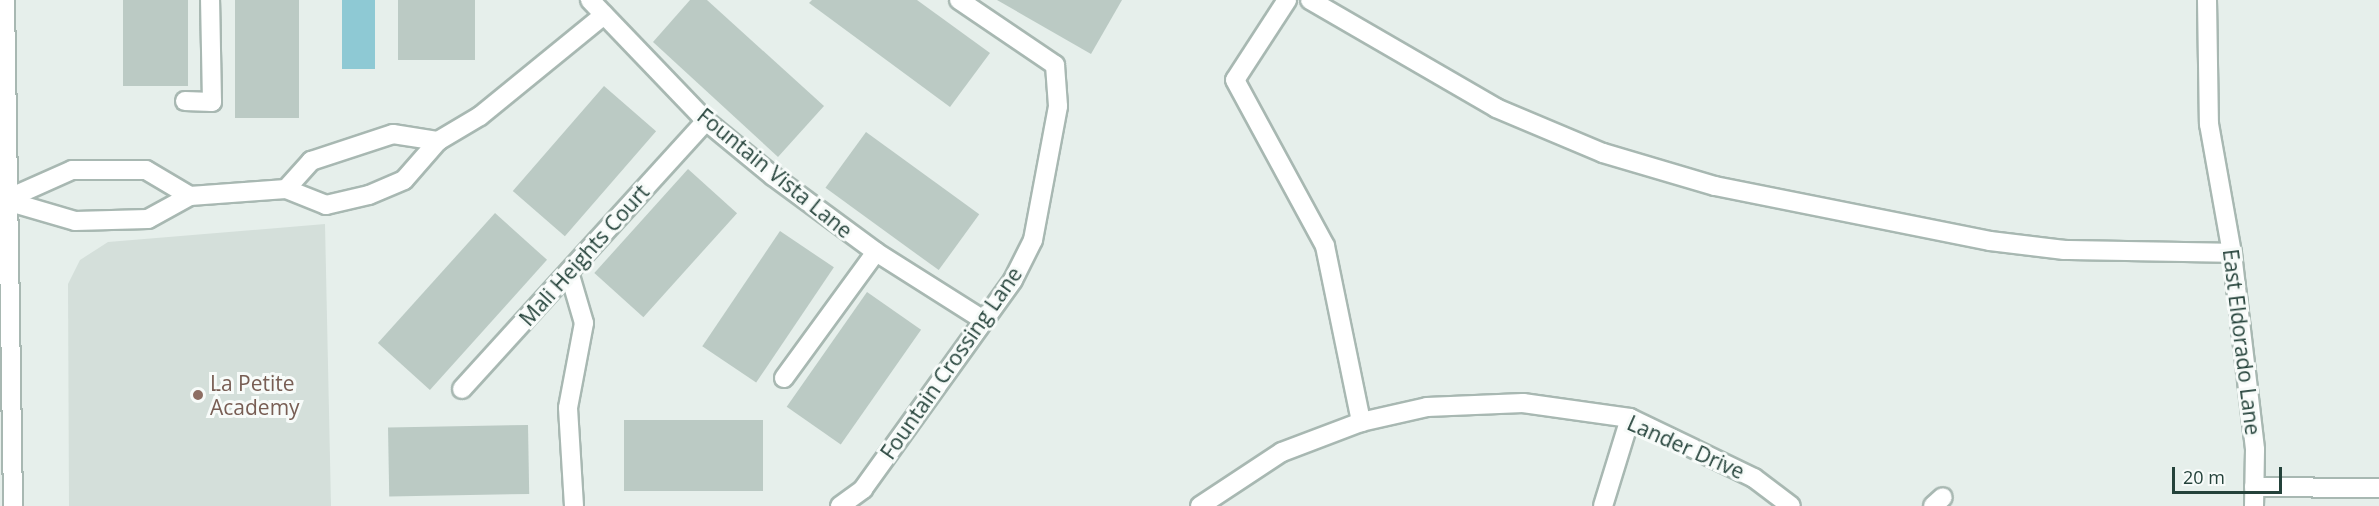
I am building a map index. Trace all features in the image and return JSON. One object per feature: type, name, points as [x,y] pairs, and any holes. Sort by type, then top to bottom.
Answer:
[{"type":"street","points":[[5,0],[3,199],[14,506]]},
{"type":"street","points":[[185,101],[212,102],[210,0]]},
{"type":"street","name":"Fountain Vista Lane","points":[[590,0],[706,121],[876,252],[982,319]]},
{"type":"street","name":"Fountain Crossing Lane","points":[[840,506],[863,489],[982,319],[1013,280],[1033,240],[1058,106],[1055,66],[959,0]]},
{"type":"street","points":[[1287,0],[1235,80],[1325,246],[1361,422]]},
{"type":"street","points":[[1310,0],[1496,108],[1604,153],[1714,186],[1990,242],[2064,250],[2232,253]]},
{"type":"street","name":"East Eldorado Lane","points":[[2207,0],[2209,124],[2232,253],[2255,450],[2254,506]]},
{"type":"street","points":[[3,199],[75,221],[148,219],[190,196],[286,189],[326,205],[369,195],[404,180],[438,141],[480,116],[604,15]]},
{"type":"street","name":"Mali Heights Court","points":[[462,389],[706,121]]},
{"type":"street","points":[[286,189],[311,161],[393,134],[438,141]]},
{"type":"street","points":[[3,199],[72,170],[146,171],[190,196]]},
{"type":"street","points":[[784,378],[876,252]]},
{"type":"street","points":[[569,272],[584,323],[568,408],[574,506]]},
{"type":"street","name":"Lander Drive","points":[[1200,506],[1282,452],[1361,422],[1427,407],[1523,403],[1630,418],[1754,478],[1791,506]]},
{"type":"street","points":[[1603,506],[1630,418]]},
{"type":"street","points":[[2254,488],[2379,488]]},
{"type":"shaded area","name":"La Petite Academy","points":[[325,224],[331,506],[69,506],[68,284],[80,260],[108,242]]},
{"type":"water","points":[[342,0],[375,0],[375,69],[342,69]]},
{"type":"building","points":[[123,0],[188,0],[188,86],[123,86]]},
{"type":"building","points":[[235,0],[299,0],[299,118],[235,118]]},
{"type":"building","points":[[398,0],[475,0],[475,60],[398,60]]},
{"type":"building","points":[[690,0],[707,0],[824,106],[778,157],[653,42]]},
{"type":"building","points":[[812,0],[917,0],[990,53],[950,107],[809,3]]},
{"type":"building","points":[[997,0],[1122,0],[1091,54]]},
{"type":"building","points":[[604,86],[656,131],[565,236],[513,191]]},
{"type":"building","points":[[866,132],[979,214],[939,270],[825,188]]},
{"type":"building","points":[[688,169],[737,213],[643,317],[594,273]]},
{"type":"building","points":[[495,213],[547,260],[430,390],[378,343]]},
{"type":"building","points":[[780,231],[834,267],[756,383],[702,346]]},
{"type":"building","points":[[867,292],[921,330],[841,445],[787,407]]},
{"type":"building","points":[[624,420],[763,420],[763,491],[624,491]]},
{"type":"building","points":[[528,425],[529,494],[389,496],[388,427]]},
{"type":"place","name":"La Petite Academy","points":[[198,395]]}]
